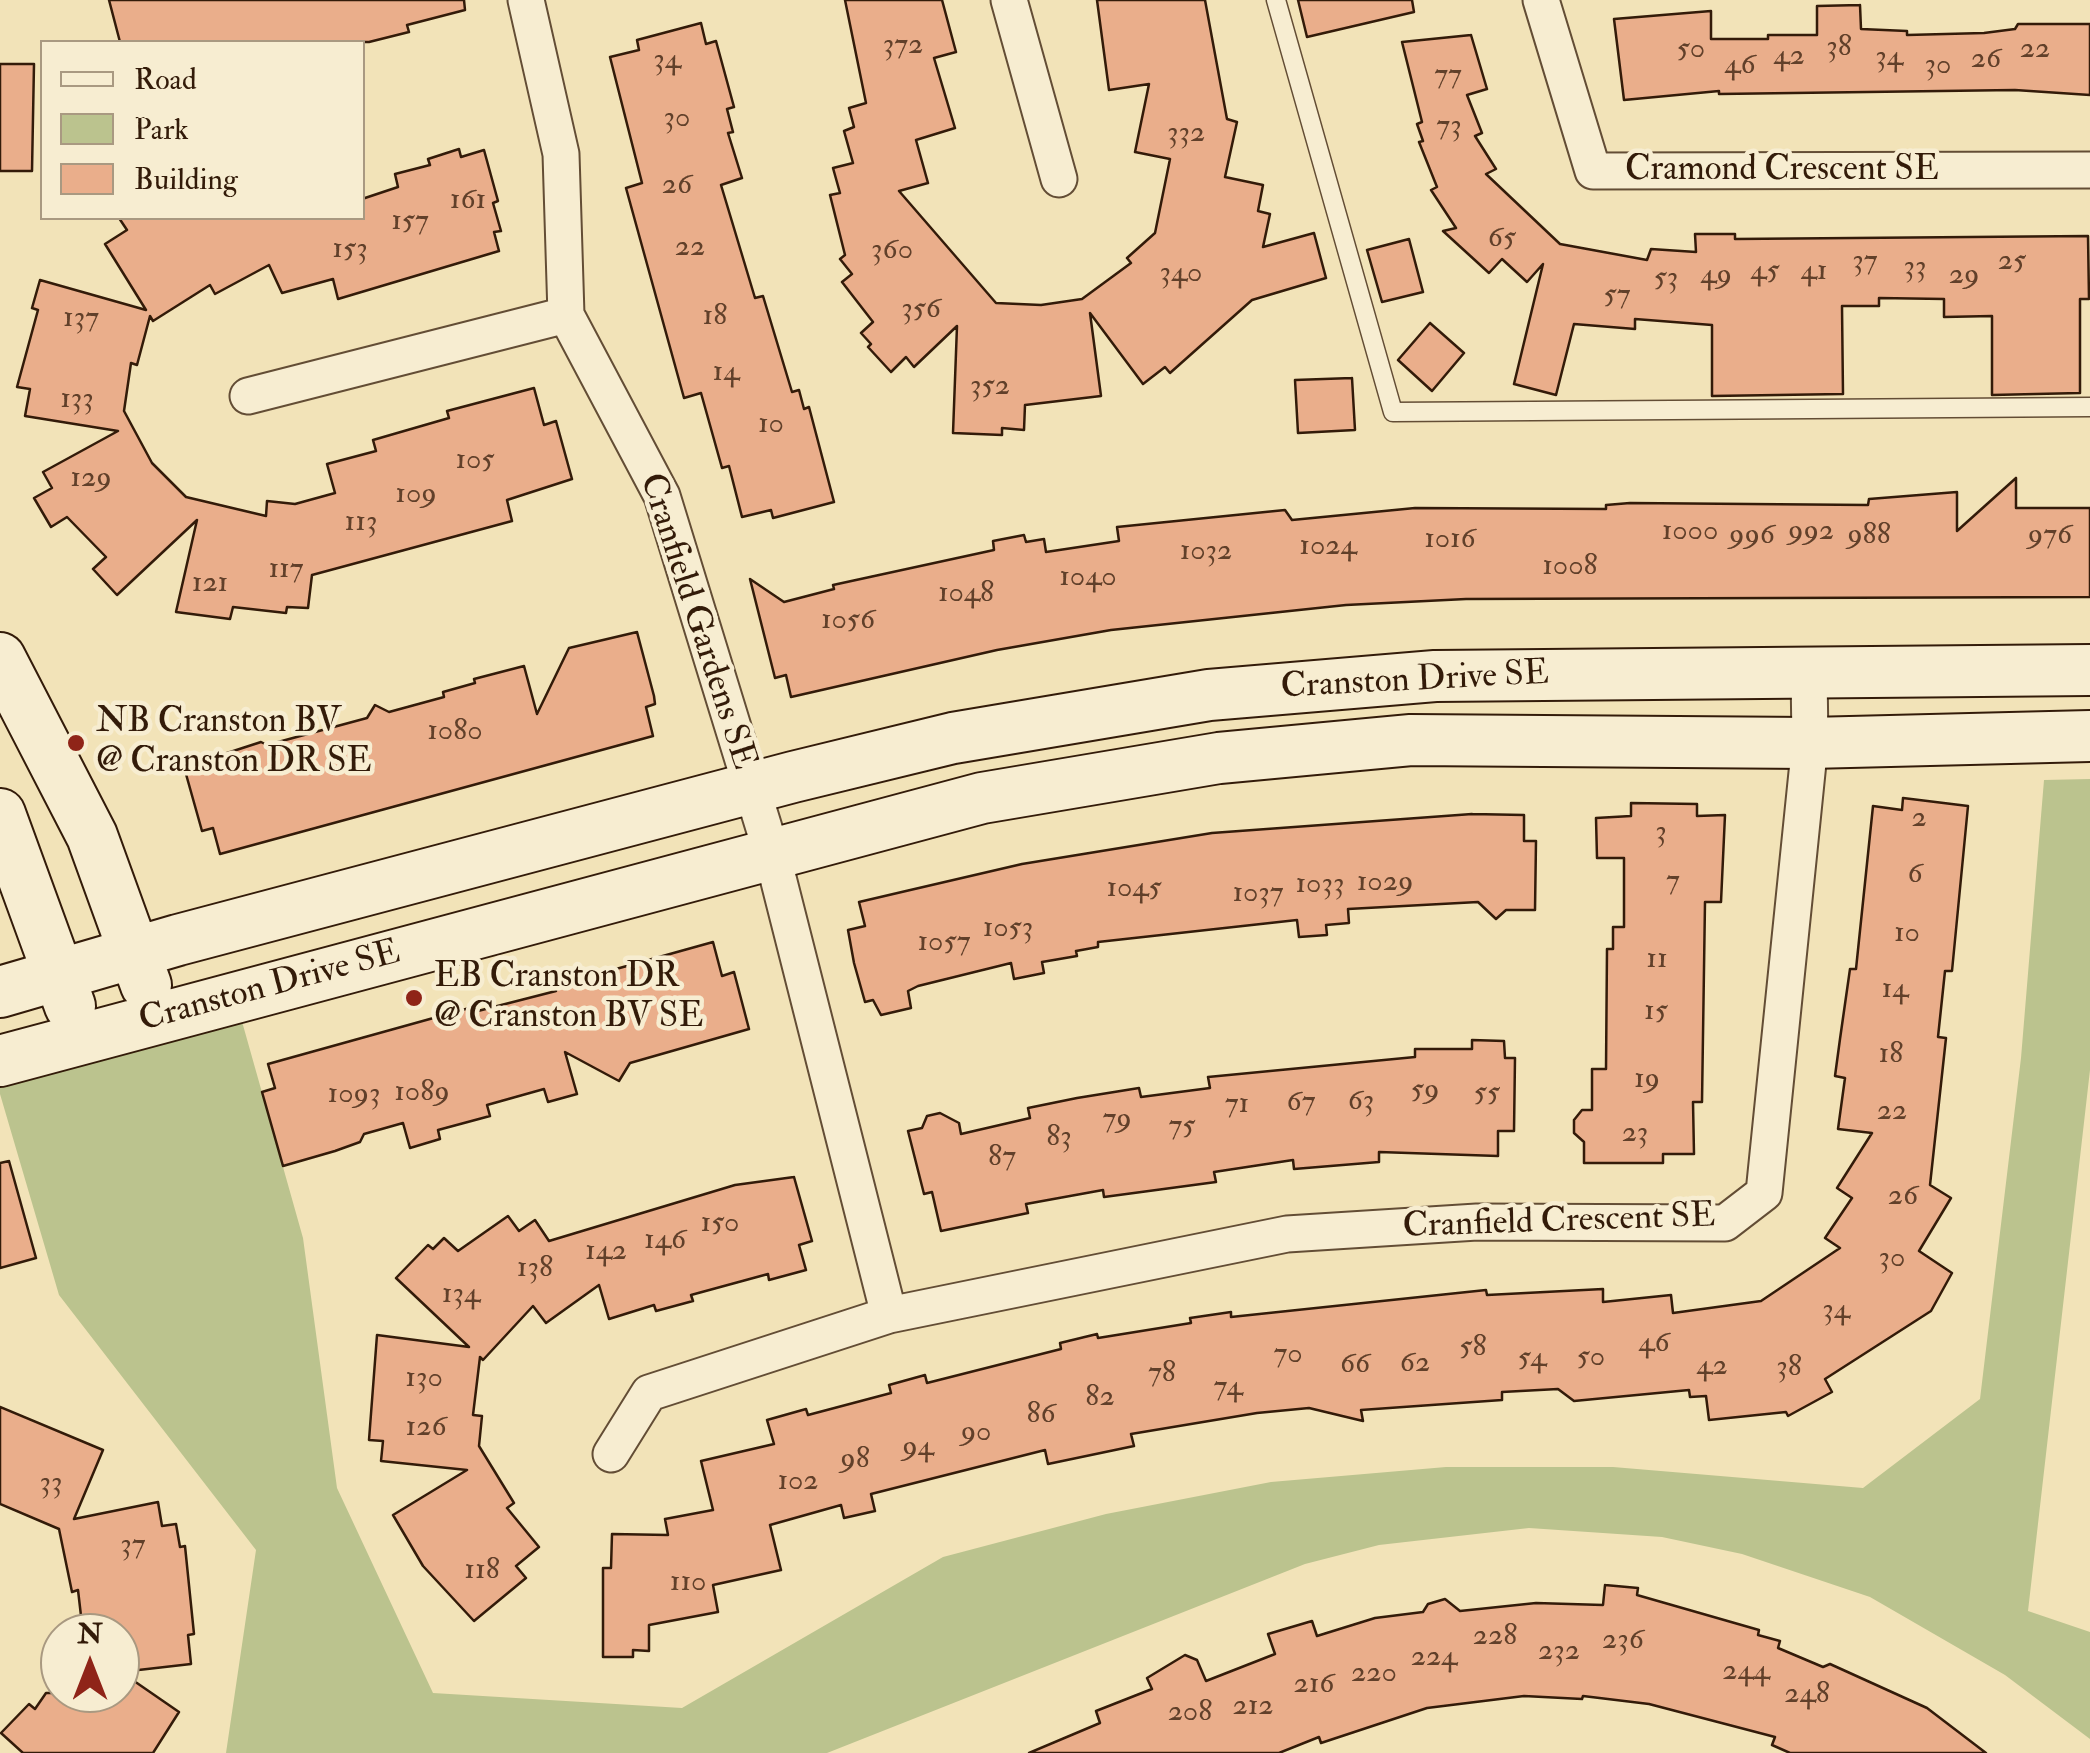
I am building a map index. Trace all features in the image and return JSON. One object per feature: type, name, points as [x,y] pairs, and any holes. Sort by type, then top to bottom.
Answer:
[{"type":"street","name":"Cranfield Gardens SE","points":[[526,0],[561,154],[566,315],[662,496],[750,787]]},
{"type":"street","points":[[1009,0],[1059,179]]},
{"type":"street","name":"Cramond Crescent SE","points":[[1542,0],[1593,172],[2090,170]]},
{"type":"street","points":[[248,396],[566,315]]},
{"type":"street","points":[[0,658],[84,818],[137,952],[156,1018]]},
{"type":"street","name":"Cranston Drive SE","points":[[0,992],[750,787],[954,738],[1209,695],[1434,676],[2090,670]]},
{"type":"street","name":"Cranfield Crescent SE","points":[[611,1454],[650,1392],[889,1315],[1287,1234],[1477,1222],[1725,1222],[1764,1193],[1810,743],[1810,672]]},
{"type":"street","name":"Cranston Drive SE","points":[[0,1061],[982,798],[1220,758],[1411,740],[1810,743],[2090,736]]},
{"type":"street","points":[[750,787],[772,854],[889,1315]]},
{"type":"street","points":[[0,814],[80,1039]]},
{"type":"lane","points":[[1276,0],[1393,412],[2090,407]]},
{"type":"green space","points":[[2090,779],[2090,1070],[2028,1611],[2090,1632],[2090,1739],[2005,1675],[1870,1597],[1742,1554],[1662,1537],[1529,1528],[1379,1545],[1305,1564],[827,1753],[226,1753],[256,1550],[59,1295],[0,1094],[0,1080],[241,1018],[303,1238],[337,1488],[433,1693],[682,1708],[943,1557],[1106,1514],[1271,1482],[1446,1467],[1613,1467],[1863,1488],[1980,1399],[2021,1058],[2044,780]]},
{"type":"building","points":[[109,0],[464,0],[465,10],[407,25],[409,32],[369,42],[119,40]]},
{"type":"building","points":[[845,0],[942,0],[956,52],[934,58],[955,128],[916,140],[928,183],[899,191],[996,303],[1041,305],[1082,299],[1131,263],[1127,258],[1155,233],[1170,159],[1135,152],[1149,84],[1109,90],[1097,0],[1205,0],[1227,119],[1237,122],[1225,177],[1263,185],[1258,211],[1270,214],[1263,247],[1314,233],[1326,278],[1252,300],[1170,373],[1165,367],[1143,384],[1090,313],[1101,396],[1025,405],[1024,430],[1002,428],[1002,435],[953,433],[957,326],[914,367],[906,357],[891,372],[868,347],[871,344],[861,333],[873,322],[842,282],[852,274],[840,259],[845,255],[830,195],[840,193],[833,168],[853,163],[844,131],[854,127],[849,108],[866,103]]},
{"type":"building","points":[[1298,0],[1412,0],[1414,12],[1307,37]]},
{"type":"building","points":[[1860,5],[1861,29],[1907,31],[1907,35],[1984,33],[2015,29],[2018,24],[2090,24],[2090,95],[2015,90],[1719,91],[1624,100],[1614,19],[1711,11],[1711,39],[1768,39],[1768,35],[1817,35],[1817,6]]},
{"type":"building","points":[[701,23],[706,44],[716,41],[734,107],[727,109],[733,132],[728,133],[742,178],[721,185],[755,298],[763,296],[792,392],[799,390],[804,409],[809,407],[834,502],[773,518],[771,510],[742,517],[729,466],[722,468],[701,393],[684,398],[626,188],[642,183],[610,57],[639,50],[637,40]]},
{"type":"building","points":[[1471,35],[1487,89],[1467,95],[1482,133],[1475,136],[1496,169],[1486,174],[1560,244],[1647,260],[1651,249],[1696,252],[1695,234],[1735,234],[1735,239],[2088,236],[2089,299],[2080,299],[2080,393],[1992,395],[1992,316],[1944,317],[1944,299],[1879,298],[1879,306],[1842,306],[1843,394],[1712,396],[1712,325],[1635,319],[1635,329],[1574,324],[1556,395],[1514,384],[1543,264],[1527,282],[1502,259],[1489,273],[1443,231],[1456,228],[1431,190],[1437,187],[1419,142],[1423,141],[1417,124],[1422,122],[1402,42]]},
{"type":"building","points":[[0,64],[34,64],[32,171],[0,171]]},
{"type":"building","points":[[459,149],[461,157],[484,150],[498,201],[493,203],[501,231],[494,232],[499,251],[338,299],[333,279],[282,293],[269,265],[215,294],[210,285],[153,321],[150,316],[137,365],[131,363],[124,411],[152,463],[186,497],[266,516],[267,501],[295,504],[335,493],[327,464],[376,451],[373,440],[449,418],[447,411],[534,388],[544,425],[556,421],[572,479],[507,500],[512,521],[312,575],[308,608],[287,607],[286,613],[233,607],[230,619],[176,612],[197,520],[117,595],[93,569],[106,557],[67,517],[51,527],[34,498],[52,488],[43,472],[118,431],[25,416],[30,389],[17,387],[38,310],[32,308],[40,280],[146,310],[105,244],[127,230],[120,220],[365,220],[365,198],[398,187],[395,174],[430,165],[428,159]]},
{"type":"building","points":[[1409,239],[1423,292],[1382,302],[1367,250]]},
{"type":"building","points":[[1430,323],[1464,353],[1432,391],[1398,360]]},
{"type":"building","points":[[1352,378],[1355,430],[1298,433],[1295,380]]},
{"type":"building","points":[[2016,478],[2016,508],[2090,508],[2090,597],[1466,599],[1346,605],[1111,630],[997,650],[791,697],[786,675],[775,678],[750,579],[784,602],[834,589],[833,585],[994,550],[993,541],[1024,535],[1026,542],[1044,539],[1046,552],[1119,541],[1117,527],[1285,510],[1292,520],[1415,508],[1606,509],[1606,505],[1630,503],[1868,505],[1869,499],[1957,492],[1957,531]]},
{"type":"building","points":[[637,632],[654,696],[655,704],[646,707],[653,736],[220,854],[213,828],[202,831],[184,767],[261,742],[267,745],[367,718],[375,705],[389,712],[444,697],[443,692],[475,683],[474,679],[524,666],[537,714],[569,648]]},
{"type":"building","points":[[1903,798],[1968,806],[1952,971],[1945,971],[1938,1037],[1946,1038],[1930,1185],[1951,1198],[1919,1251],[1952,1273],[1931,1311],[1825,1379],[1832,1392],[1788,1416],[1786,1412],[1709,1420],[1706,1396],[1690,1397],[1689,1390],[1574,1401],[1558,1389],[1502,1392],[1502,1400],[1361,1410],[1363,1421],[1309,1408],[1257,1413],[1131,1434],[1134,1446],[1048,1464],[1045,1450],[871,1494],[875,1511],[844,1518],[841,1505],[770,1525],[781,1570],[713,1585],[718,1612],[649,1625],[649,1651],[633,1650],[633,1657],[603,1657],[603,1568],[611,1568],[612,1534],[668,1535],[665,1519],[713,1510],[701,1461],[774,1444],[767,1420],[806,1409],[808,1415],[891,1393],[889,1385],[925,1375],[927,1383],[1061,1349],[1060,1343],[1097,1334],[1098,1338],[1191,1323],[1190,1318],[1231,1312],[1231,1317],[1486,1290],[1487,1295],[1603,1289],[1603,1302],[1671,1295],[1673,1313],[1761,1301],[1840,1248],[1825,1238],[1852,1198],[1837,1188],[1872,1133],[1838,1129],[1845,1078],[1835,1076],[1840,1039],[1850,969],[1856,969],[1873,806],[1902,810]]},
{"type":"building","points":[[1631,803],[1697,804],[1697,816],[1725,815],[1721,902],[1705,902],[1702,1102],[1693,1102],[1694,1154],[1663,1154],[1663,1163],[1584,1163],[1584,1142],[1574,1133],[1574,1120],[1582,1110],[1592,1110],[1592,1069],[1606,1069],[1607,949],[1613,949],[1613,927],[1624,927],[1624,858],[1597,858],[1596,818],[1631,816]]},
{"type":"building","points":[[1472,814],[1524,815],[1524,841],[1536,841],[1535,910],[1506,910],[1496,919],[1478,902],[1348,909],[1349,923],[1326,925],[1327,935],[1299,937],[1297,920],[1098,942],[1098,947],[1076,951],[1077,956],[1042,962],[1044,973],[1014,979],[1011,963],[918,986],[908,991],[911,1008],[881,1015],[873,1000],[865,1002],[854,963],[848,930],[865,926],[859,902],[1022,864],[1212,833]]},
{"type":"building","points":[[713,942],[722,976],[734,972],[749,1029],[630,1063],[619,1081],[565,1052],[577,1094],[548,1102],[544,1089],[487,1105],[490,1116],[438,1130],[440,1139],[410,1148],[403,1123],[364,1134],[360,1142],[335,1151],[283,1166],[262,1092],[275,1088],[268,1064],[473,1007],[474,1012],[556,991],[555,986]]},
{"type":"building","points":[[1472,1040],[1504,1041],[1505,1058],[1515,1058],[1514,1131],[1498,1131],[1498,1156],[1379,1152],[1379,1162],[1294,1169],[1293,1160],[1214,1172],[1216,1182],[1104,1197],[1103,1190],[1026,1204],[1028,1213],[941,1231],[932,1192],[924,1194],[908,1131],[922,1128],[927,1116],[940,1113],[959,1123],[961,1134],[1030,1118],[1028,1108],[1077,1098],[1139,1088],[1141,1097],[1210,1088],[1208,1077],[1415,1057],[1415,1049],[1472,1049]]},
{"type":"building","points":[[9,1161],[36,1258],[0,1268],[0,1163]]},
{"type":"building","points":[[794,1177],[812,1241],[799,1245],[806,1270],[769,1280],[768,1274],[691,1295],[693,1301],[656,1311],[654,1305],[609,1319],[599,1285],[546,1323],[533,1306],[483,1360],[480,1357],[473,1415],[482,1416],[479,1446],[514,1503],[507,1508],[539,1547],[516,1566],[526,1578],[474,1621],[423,1566],[393,1515],[467,1470],[381,1461],[383,1441],[369,1440],[377,1335],[469,1347],[396,1278],[428,1245],[433,1249],[444,1238],[458,1251],[508,1216],[519,1231],[535,1220],[549,1241],[735,1185]]},
{"type":"building","points":[[0,1407],[103,1450],[74,1519],[158,1502],[162,1526],[176,1524],[180,1547],[185,1546],[194,1634],[188,1635],[191,1664],[140,1670],[140,1613],[81,1613],[78,1590],[72,1592],[59,1529],[0,1504]]},
{"type":"building","points":[[1605,1585],[1638,1588],[1637,1595],[1759,1630],[1758,1635],[1780,1641],[1778,1648],[1823,1667],[1830,1664],[1927,1708],[1986,1753],[1790,1753],[1772,1745],[1775,1737],[1649,1704],[1583,1696],[1524,1696],[1427,1708],[1321,1743],[1319,1737],[1279,1753],[1029,1753],[1100,1723],[1096,1711],[1152,1689],[1147,1678],[1185,1655],[1197,1660],[1206,1681],[1275,1654],[1268,1634],[1312,1621],[1317,1636],[1375,1618],[1423,1612],[1428,1604],[1445,1599],[1460,1611],[1536,1603],[1603,1605]]},
{"type":"building","points":[[140,1685],[179,1712],[153,1753],[23,1753],[1,1733],[29,1704],[35,1709],[40,1702],[40,1713],[140,1713]]},
{"type":"place","name":"NB Cranston BV @ Cranston DR SE","points":[[76,743]]},
{"type":"place","name":"EB Cranston DR @ Cranston BV SE","points":[[414,998]]}]
